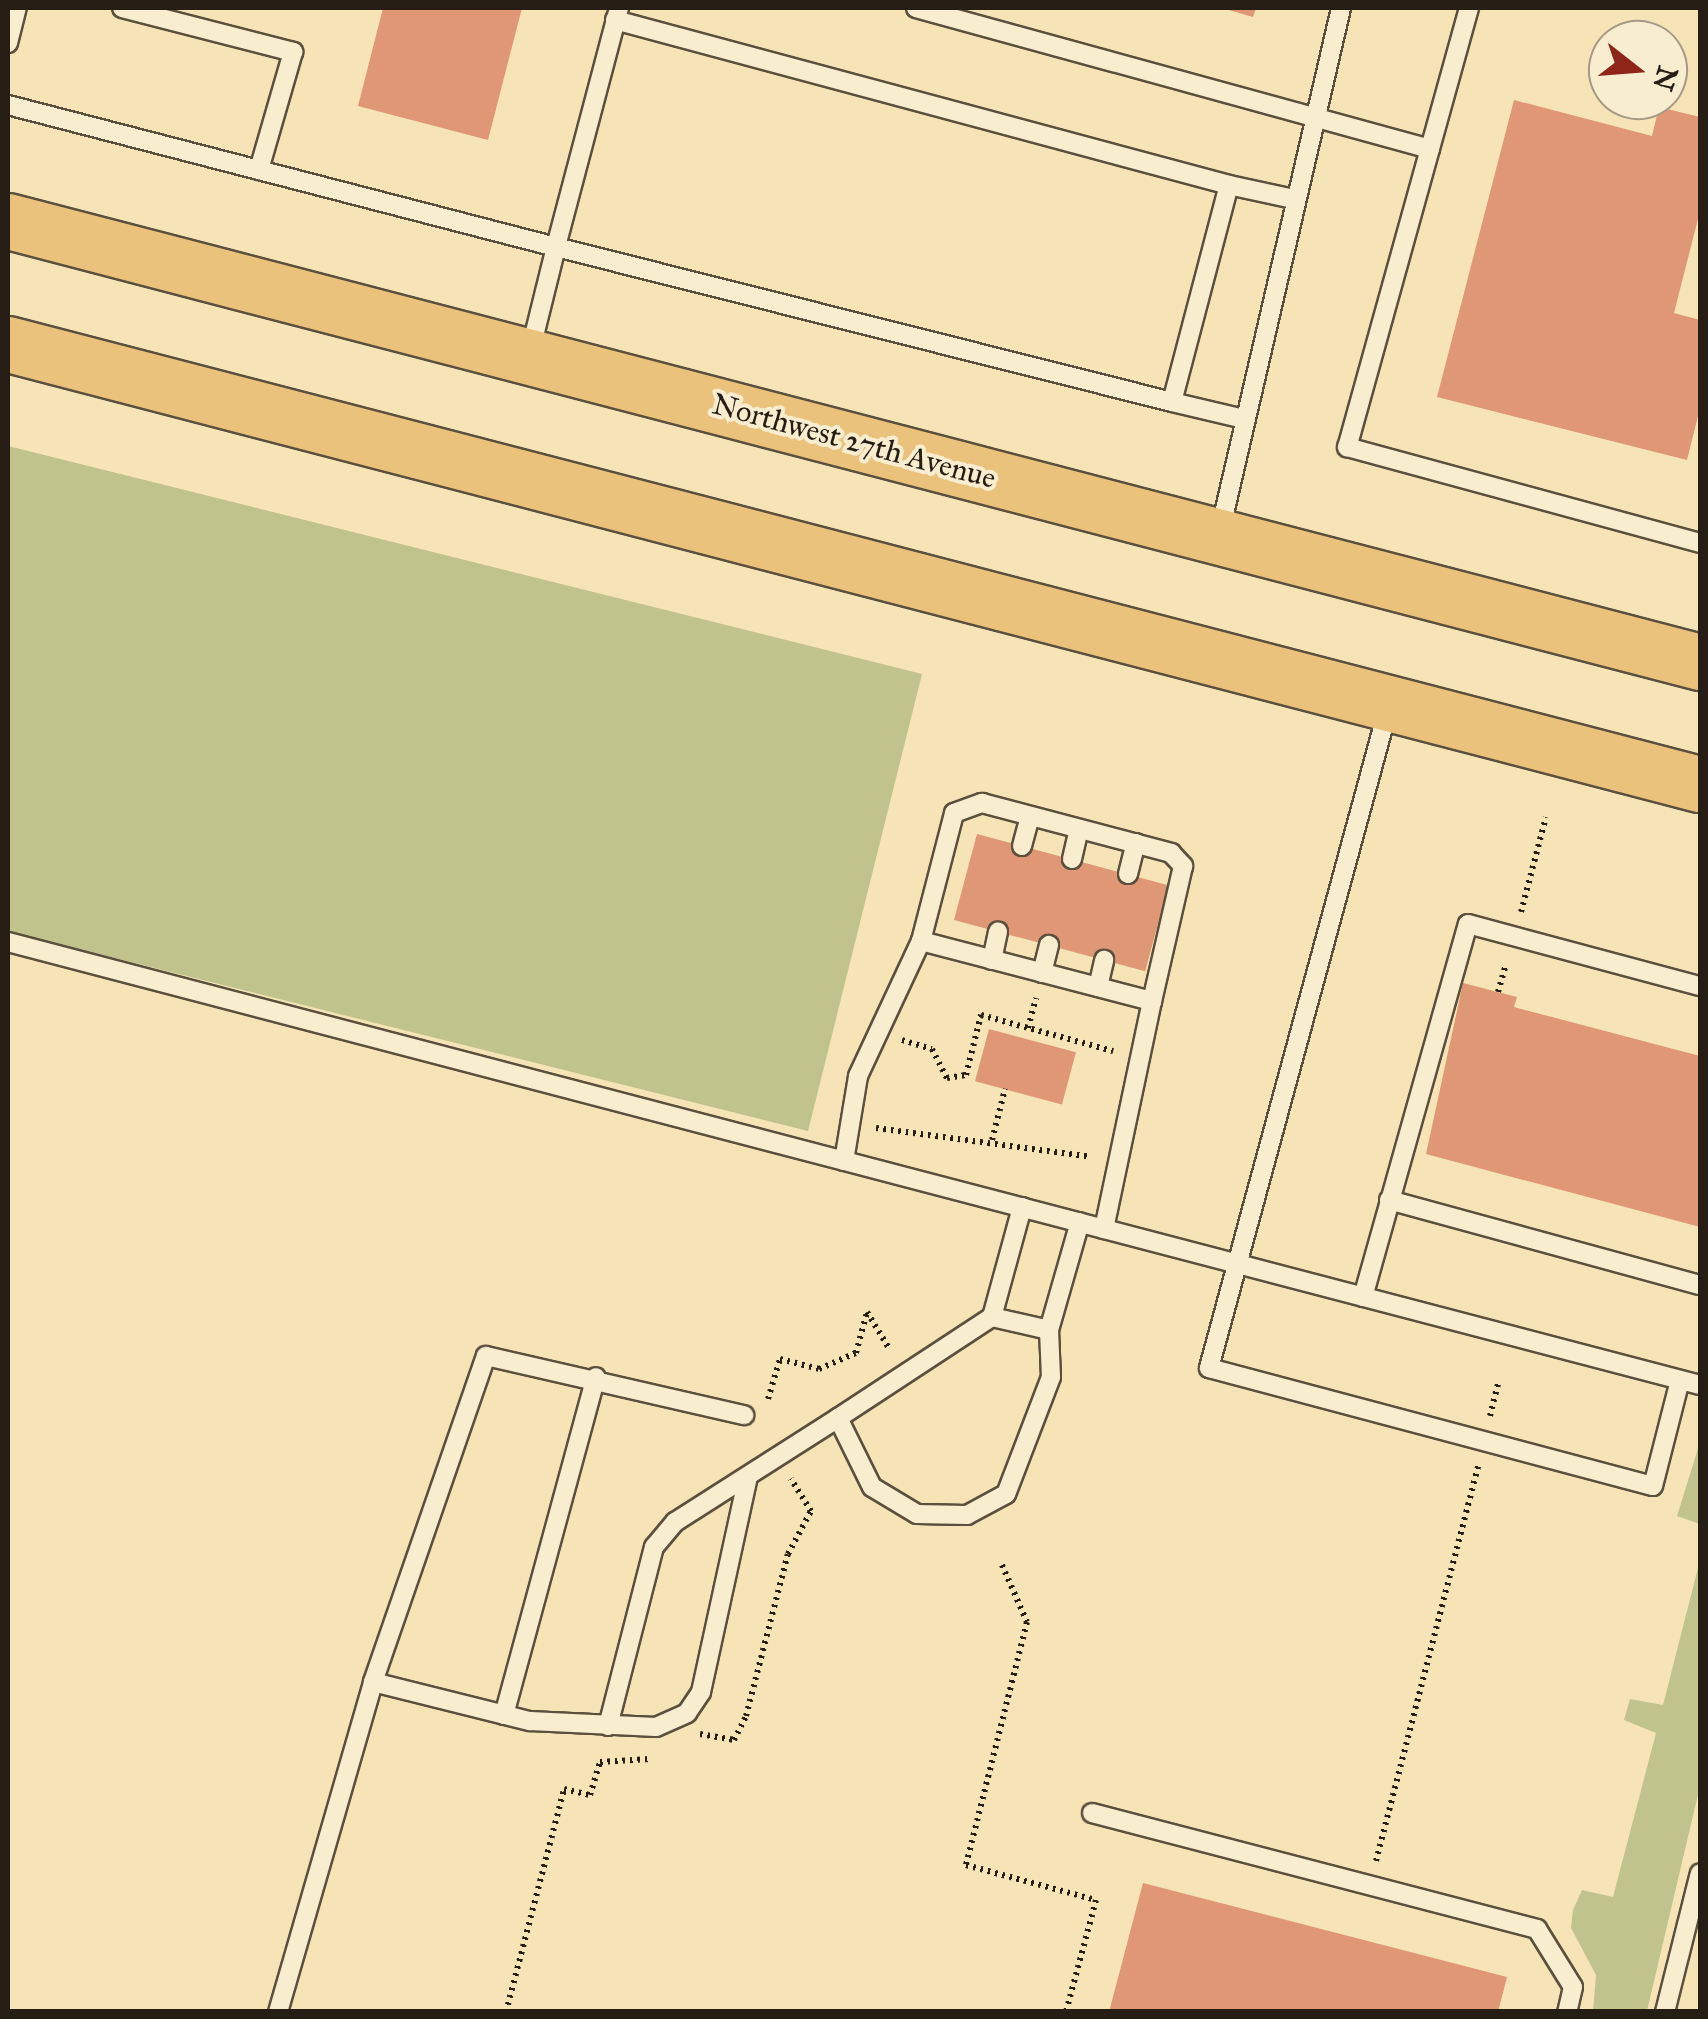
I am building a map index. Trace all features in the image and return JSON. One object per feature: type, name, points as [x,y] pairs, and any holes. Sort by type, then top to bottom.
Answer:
[{"type":"main road","name":"Northwest 27th Avenue","points":[[8,221],[1700,662]]},
{"type":"main road","points":[[8,344],[1700,784]]},
{"type":"lane","points":[[8,43],[18,8]]},
{"type":"lane","points":[[122,8],[293,52],[259,170]]},
{"type":"lane","points":[[916,8],[1430,149]]},
{"type":"lane","points":[[1218,536],[1313,114],[1342,8]]},
{"type":"lane","points":[[1469,8],[1348,447],[1700,542]]},
{"type":"lane","points":[[529,357],[617,14],[1294,200]]},
{"type":"lane","points":[[8,105],[556,248],[1244,419]]},
{"type":"lane","points":[[1172,402],[1229,185]]},
{"type":"lane","points":[[1390,704],[1209,1368],[1654,1486],[1680,1380]]},
{"type":"lane","points":[[844,1161],[851,1121],[878,1033],[921,941],[954,813],[969,800],[1080,829],[1171,853],[1186,876],[1152,1001],[1104,1229]]},
{"type":"lane","points":[[1022,846],[1030,816]]},
{"type":"lane","points":[[1072,859],[1080,829]]},
{"type":"lane","points":[[1128,874],[1136,844]]},
{"type":"lane","points":[[1363,1296],[1468,924],[1700,986]]},
{"type":"lane","points":[[992,960],[998,932]]},
{"type":"lane","points":[[921,941],[1152,1001]]},
{"type":"lane","points":[[8,942],[1700,1385]]},
{"type":"lane","points":[[1042,973],[1049,946]]},
{"type":"lane","points":[[1098,987],[1104,960]]},
{"type":"lane","points":[[1390,1200],[1700,1284]]},
{"type":"lane","points":[[608,1726],[654,1546],[675,1522],[992,1317],[1022,1207]]},
{"type":"lane","points":[[838,1418],[872,1487],[917,1514],[966,1515],[1006,1494],[1051,1377],[1049,1330],[1080,1222]]},
{"type":"lane","points":[[992,1317],[1049,1330]]},
{"type":"lane","points":[[278,2012],[373,1682],[486,1356],[596,1377],[744,1416]]},
{"type":"lane","points":[[504,1715],[596,1377]]},
{"type":"lane","points":[[373,1682],[504,1715],[608,1726],[656,1727],[687,1712],[701,1692],[748,1477]]},
{"type":"lane","points":[[1092,1814],[1537,1929],[1573,1987],[1567,2012]]},
{"type":"lane","points":[[1665,2012],[1700,1874]]},
{"type":"path","points":[[1520,915],[1546,817]]},
{"type":"path","points":[[1498,992],[1508,958]]},
{"type":"path","points":[[878,1033],[932,1049],[947,1078],[966,1075],[981,1015],[1114,1052]]},
{"type":"path","points":[[992,1140],[1005,1089]]},
{"type":"path","points":[[851,1121],[992,1140],[1086,1160],[1091,1144]]},
{"type":"path","points":[[773,1412],[766,1404],[780,1358],[819,1369],[856,1353],[867,1312],[890,1350]]},
{"type":"path","points":[[1370,1886],[1498,1383]]},
{"type":"path","points":[[1002,1564],[1027,1622],[966,1865],[1096,1900],[1066,2012]]},
{"type":"green space","points":[[8,446],[922,674],[808,1131],[8,931]]},
{"type":"green space","points":[[1700,1442],[1700,1524],[1677,1516]]},
{"type":"green space","points":[[1700,1560],[1700,1786],[1647,2011],[1593,2011],[1596,1975],[1571,1928],[1573,1910],[1582,1890],[1613,1897],[1656,1733],[1624,1720],[1630,1699],[1663,1705]]},
{"type":"building","points":[[383,8],[522,8],[488,140],[358,106]]},
{"type":"building","points":[[1222,8],[1256,8],[1253,17]]},
{"type":"building","points":[[1514,100],[1652,136],[1656,120],[1688,120],[1688,114],[1700,117],[1700,211],[1674,313],[1700,320],[1700,408],[1687,460],[1437,397]]},
{"type":"building","points":[[977,834],[1168,885],[1145,971],[954,920]]},
{"type":"building","points":[[1463,983],[1517,997],[1514,1007],[1700,1056],[1700,1227],[1426,1154]]},
{"type":"building","points":[[989,1029],[1076,1052],[1062,1104],[975,1081]]},
{"type":"building","points":[[1143,1883],[1507,1977],[1498,2012],[1109,2012]]}]
